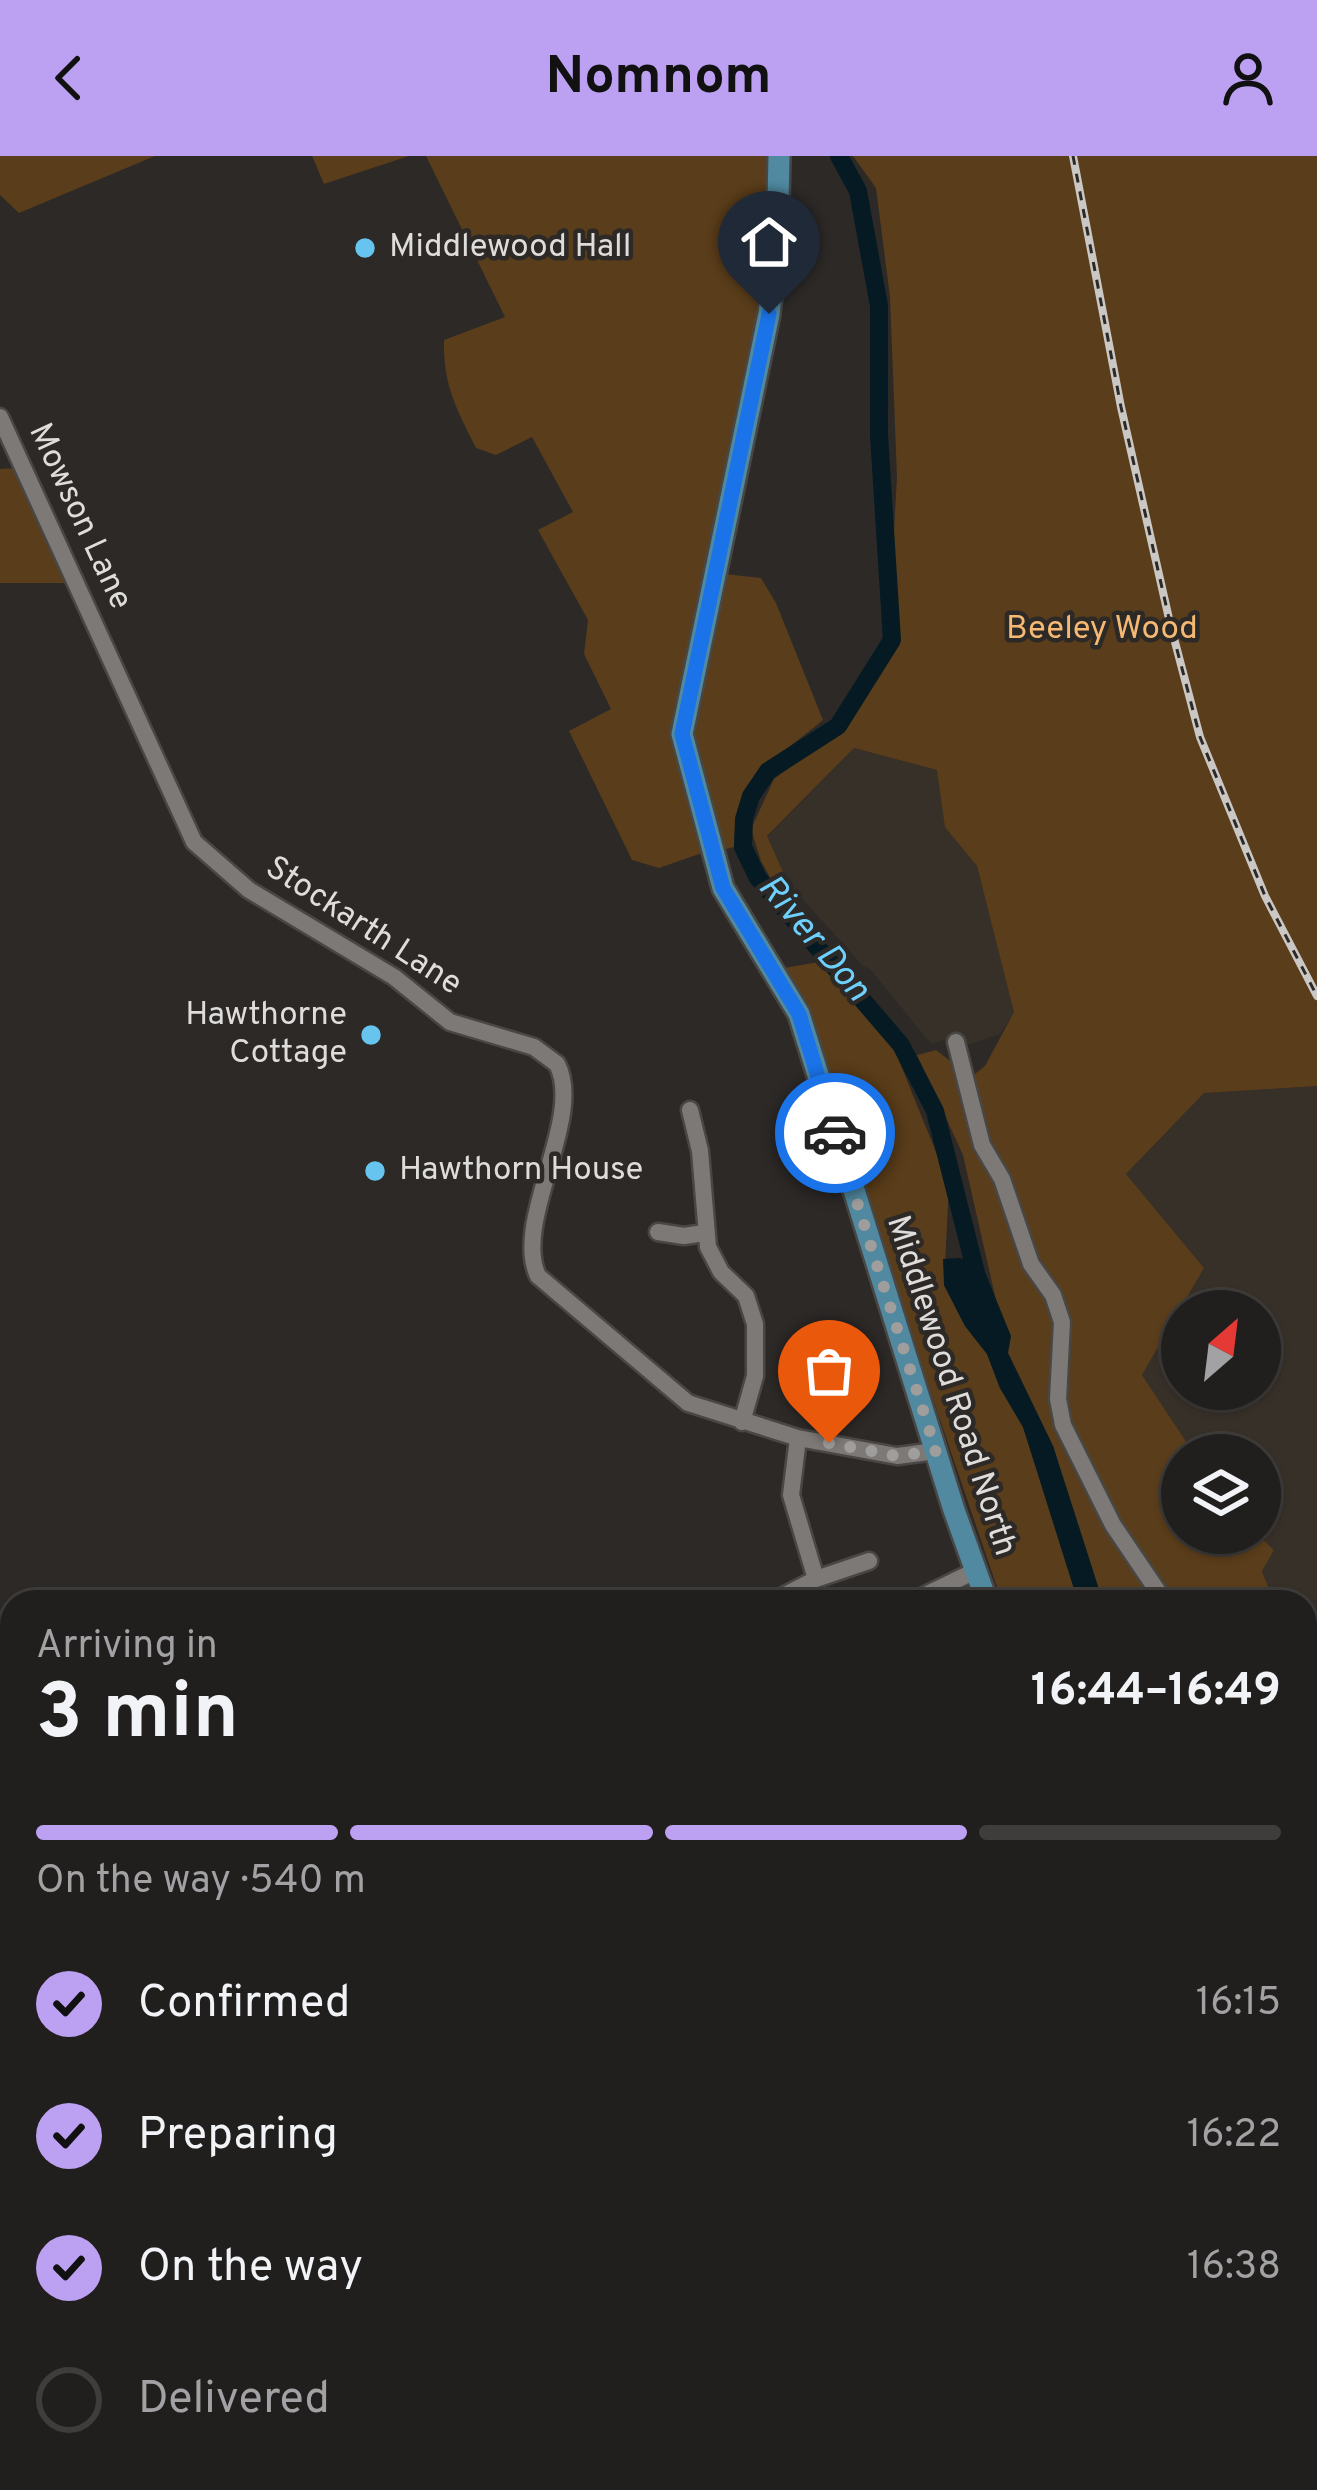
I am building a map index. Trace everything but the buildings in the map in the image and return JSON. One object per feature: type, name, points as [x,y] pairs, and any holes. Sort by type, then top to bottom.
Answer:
[{"type":"main road","name":"Middlewood Road North","points":[[779,156],[769,314],[682,734],[723,888],[799,1014],[982,1590]]},
{"type":"street","name":"Mowson Lane","points":[[0,417],[104,642]]},
{"type":"street","name":"Stockarth Lane","points":[[104,642],[186,828],[206,855],[249,890],[394,977],[450,1022],[533,1047],[556,1062],[563,1081],[562,1105],[532,1249],[534,1269],[543,1282],[589,1316],[676,1395],[798,1438],[897,1456],[936,1451]]},
{"type":"street","points":[[956,1042],[982,1145],[1002,1179],[1031,1264],[1053,1295],[1062,1322],[1058,1399],[1064,1425],[1113,1525],[1157,1590]]},
{"type":"street","points":[[690,1110],[700,1151],[704,1233],[716,1264],[746,1295],[755,1324],[755,1376],[742,1422]]},
{"type":"street","points":[[658,1232],[704,1233]]},
{"type":"street","points":[[798,1438],[791,1495],[816,1579]]},
{"type":"street","points":[[795,1590],[869,1561]]},
{"type":"street","points":[[936,1590],[975,1571]]},
{"type":"shaded area","points":[[854,748],[937,770],[957,840],[977,866],[1015,1012],[1000,1034],[961,1047],[956,1036],[931,1044],[870,969],[788,883],[767,837]]},
{"type":"shaded area","points":[[1317,1086],[1317,1590],[1270,1590],[1262,1570],[1272,1554],[1281,1554],[1281,1434],[1181,1434],[1165,1410],[1281,1410],[1281,1290],[1191,1290],[1204,1268],[1126,1174],[1204,1093]]},
{"type":"shaded area","points":[[1161,1342],[1161,1404],[1142,1375]]},
{"type":"green space","points":[[0,156],[155,156],[19,213],[0,195]]},
{"type":"green space","points":[[312,156],[409,156],[324,184]]},
{"type":"green space","points":[[426,156],[769,156],[765,283],[676,704],[673,741],[705,852],[659,868],[632,860],[569,731],[611,709],[584,654],[588,620],[538,530],[573,512],[532,437],[496,455],[476,448],[457,408],[448,383],[444,340],[505,317]]},
{"type":"green space","name":"Beeley Wood","points":[[853,156],[1317,156],[1317,1086],[1204,1093],[1126,1174],[1204,1268],[1191,1290],[1161,1290],[1161,1342],[1142,1375],[1181,1434],[1161,1434],[1161,1554],[1272,1554],[1262,1571],[1269,1590],[1099,1590],[1053,1446],[1008,1353],[963,1155],[917,1055],[936,1050],[971,1077],[985,1066],[1014,1012],[977,866],[945,827],[937,770],[854,748],[767,836],[788,883],[771,879],[751,829],[774,779],[818,746],[878,675],[890,605],[897,477],[890,297],[876,188]]},
{"type":"green space","points":[[17,468],[71,583],[0,583],[0,469]]},
{"type":"green space","points":[[725,574],[761,578],[776,603],[823,720],[761,772],[742,803],[734,847],[719,851],[689,741]]},
{"type":"green space","points":[[819,962],[895,1051],[949,1184],[944,1285],[965,1326],[987,1354],[1023,1427],[1074,1590],[998,1590],[902,1308],[812,1016],[784,968]]},
{"type":"water","points":[[943,1259],[982,1265],[1011,1336],[1008,1353],[1053,1446],[1099,1590],[1074,1590],[1023,1427],[987,1354],[965,1326],[944,1285]]},
{"type":"waterway","name":"River Don","points":[[839,156],[858,191],[879,306],[879,435],[892,640],[838,726],[768,771],[751,796],[743,847],[758,878],[901,1045],[935,1111],[994,1344]]},
{"type":"railway","points":[[1073,156],[1121,407],[1200,737],[1265,896],[1317,996]]},
{"type":"way so far","points":[[829,1443],[897,1456],[936,1451],[835,1133]]},
{"type":"place","name":"Middlewood Hall","points":[[365,248]]},
{"type":"place","name":"Hawthorne Cottage","points":[[371,1035]]},
{"type":"place","name":"Hawthorn House","points":[[375,1171]]},
{"type":"route","points":[[769,314],[682,734],[723,888],[799,1014],[835,1133]]}]
